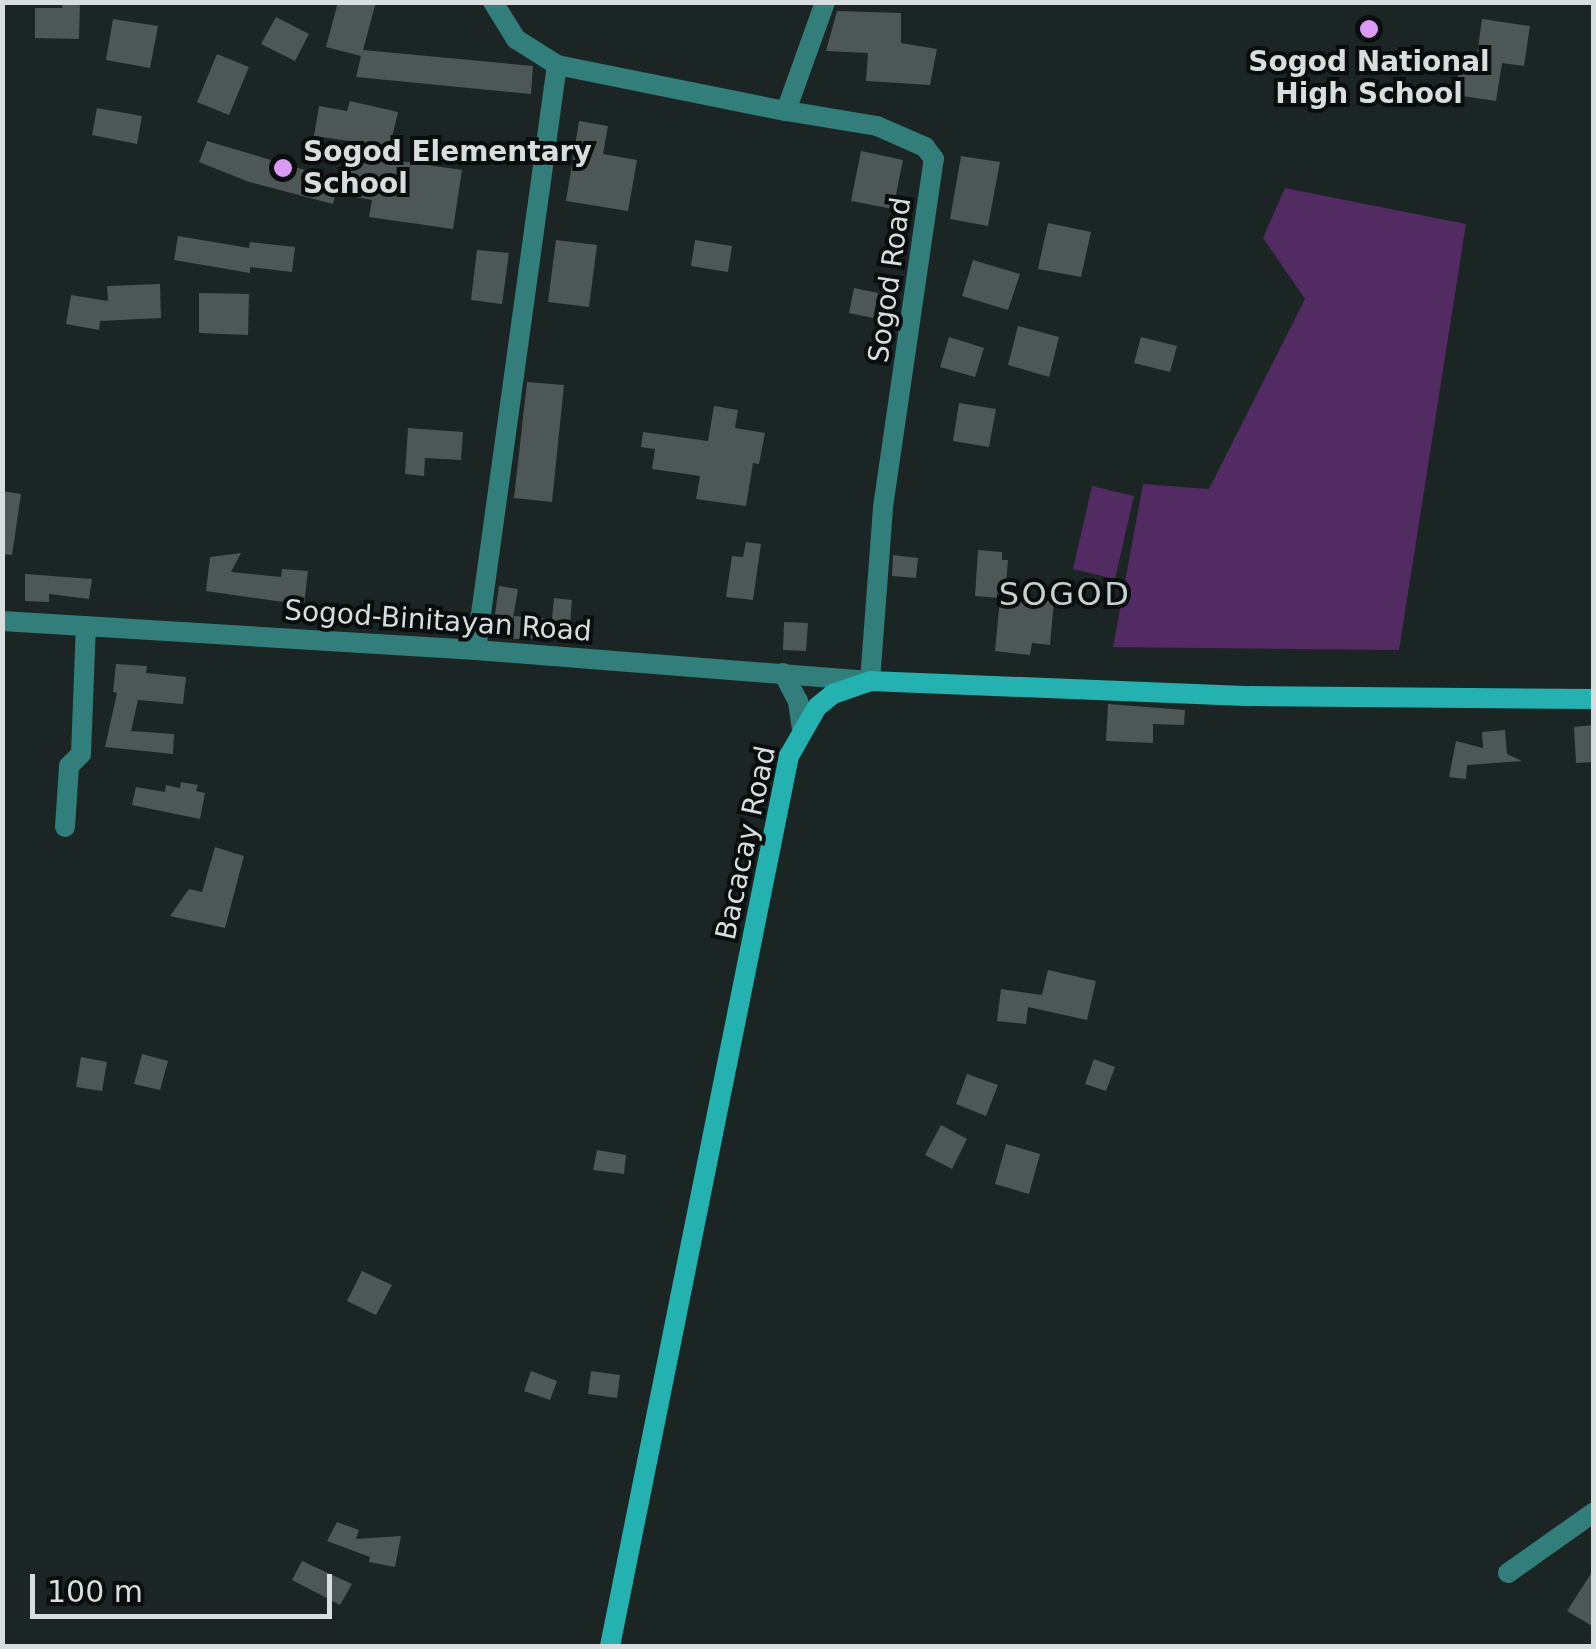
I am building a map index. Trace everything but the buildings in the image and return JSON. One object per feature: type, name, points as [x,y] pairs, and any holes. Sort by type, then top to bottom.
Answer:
[{"type":"main road","name":"Bacacay Road","points":[[610,1646],[790,756],[816,706],[833,694],[870,681],[1251,696],[1594,699]]},
{"type":"street","points":[[494,2],[516,39],[557,64],[786,111],[825,2]]},
{"type":"street","points":[[476,650],[557,64]]},
{"type":"street","name":"Sogod Road","points":[[786,111],[877,126],[925,147],[934,160],[883,507],[870,681]]},
{"type":"street","name":"Sogod-Binitayan Road","points":[[2,621],[476,650],[870,681]]},
{"type":"street","points":[[65,826],[69,766],[80,754],[86,626]]},
{"type":"street","points":[[782,673],[798,701],[802,728]]},
{"type":"street","points":[[1508,1574],[1594,1512]]},
{"type":"shaded area","points":[[1285,188],[1466,224],[1399,650],[1113,647],[1143,484],[1209,489],[1305,299],[1263,238]]},
{"type":"shaded area","points":[[1092,486],[1134,496],[1115,579],[1073,569]]},
{"type":"place","name":"Sogod National High School","points":[[1369,29]]},
{"type":"place","name":"Sogod Elementary School","points":[[283,168]]},
{"type":"district","name":"SOGOD","points":[[1065,594]]}]
